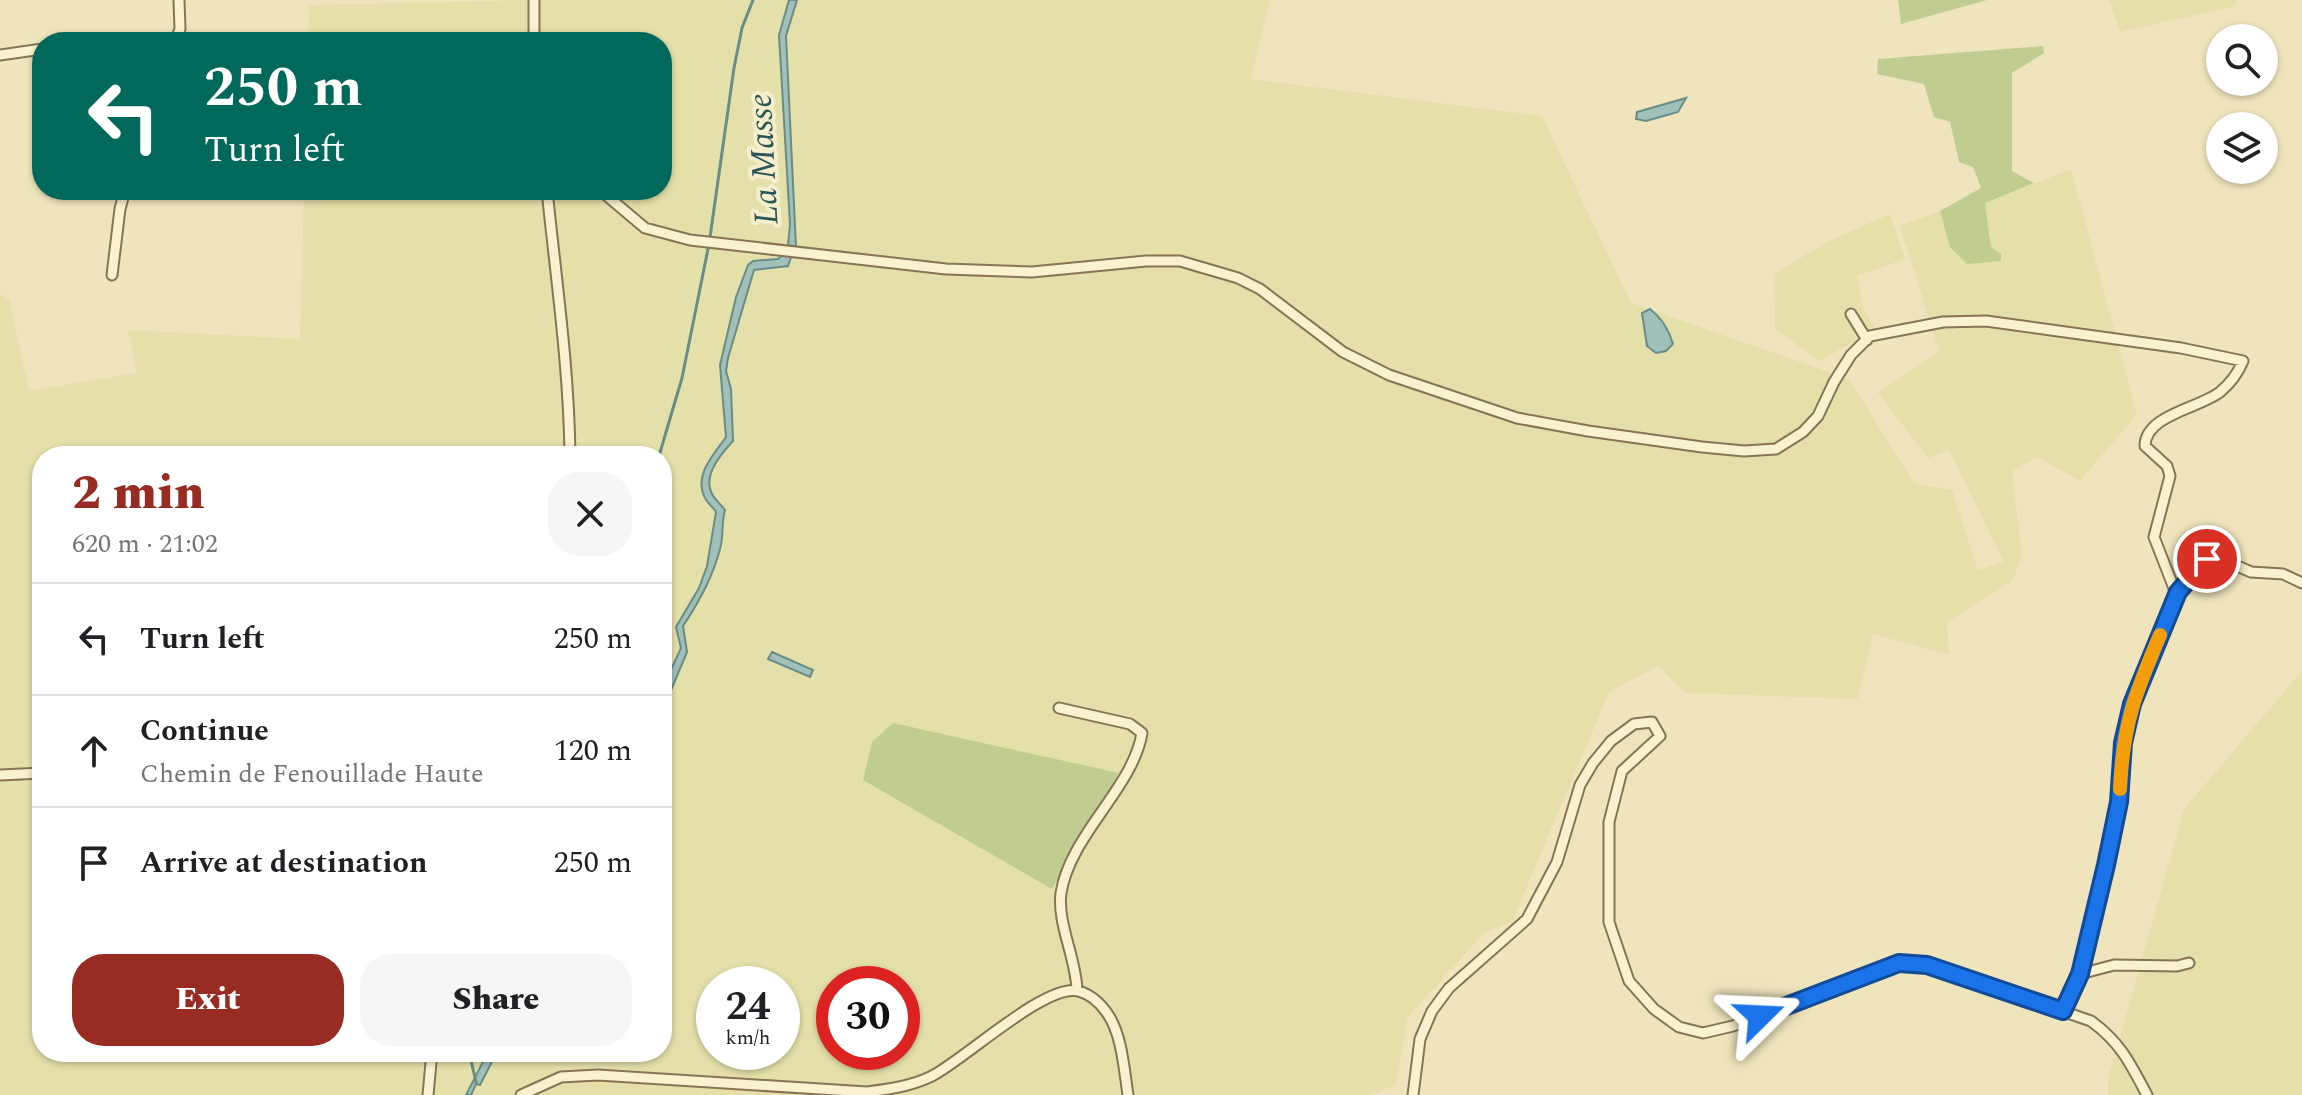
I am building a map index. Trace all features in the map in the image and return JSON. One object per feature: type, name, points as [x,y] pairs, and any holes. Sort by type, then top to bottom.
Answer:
[{"type":"street","points":[[179,0],[179,32]]},
{"type":"street","points":[[534,0],[534,32]]},
{"type":"street","points":[[0,55],[32,50]]},
{"type":"street","points":[[112,275],[122,200]]},
{"type":"street","points":[[548,200],[564,339],[570,446]]},
{"type":"street","points":[[612,200],[645,228],[690,240],[946,269],[1032,272],[1146,261],[1180,261],[1238,278],[1260,289],[1343,352],[1389,375],[1517,418],[1716,449],[1776,449],[1803,432],[1818,416],[1851,355],[1870,336],[1943,322],[1986,321],[2181,348],[2243,361],[2237,374],[2221,391],[2163,419],[2145,439],[2145,446],[2167,466],[2170,476],[2154,537],[2177,596]]},
{"type":"street","points":[[1851,314],[1867,340]]},
{"type":"street","points":[[2063,1011],[2080,974],[2106,865],[2119,802],[2127,723],[2137,688],[2177,596],[2212,555],[2251,572],[2283,574],[2302,583]]},
{"type":"street","points":[[1059,708],[1130,724],[1142,733],[1132,760],[1079,848],[1064,880],[1061,909],[1076,968],[1077,990]]},
{"type":"street","points":[[1413,1095],[1420,1039],[1432,1011],[1449,988],[1527,919],[1557,862],[1580,785],[1593,763],[1611,741],[1634,724],[1652,722],[1660,736],[1622,771],[1614,796],[1609,822],[1609,922],[1629,981],[1654,1009],[1679,1027],[1703,1033],[1733,1026],[1899,963],[1927,965],[2091,1021],[2124,1050],[2147,1095]]},
{"type":"street","points":[[0,775],[32,773]]},
{"type":"street","points":[[2080,974],[2114,965],[2177,966],[2189,963]]},
{"type":"street","points":[[521,1095],[561,1077],[598,1075],[867,1092],[900,1088],[932,1076],[966,1055],[1020,1013],[1063,991],[1077,990],[1094,998],[1109,1015],[1119,1044],[1128,1095]]},
{"type":"street","points":[[428,1095],[431,1062]]},
{"type":"shaded area","points":[[534,0],[1270,0],[1251,79],[1542,116],[1631,303],[1849,379],[1914,483],[1952,490],[1978,570],[2004,562],[1949,450],[1928,458],[1878,393],[1939,351],[1900,226],[1940,211],[1950,247],[1991,248],[1985,203],[2071,169],[2137,414],[2080,481],[2037,457],[2012,471],[2022,554],[2013,580],[1947,623],[1949,655],[1873,634],[1857,699],[1686,693],[1658,666],[1609,692],[1512,922],[1485,932],[1408,1017],[1396,1085],[1370,1095],[0,1095],[0,294],[9,299],[29,391],[137,373],[128,330],[300,339],[304,200],[672,200],[672,32],[308,32],[309,5]]},
{"type":"shaded area","points":[[2109,0],[2238,0],[2232,7],[2120,32]]},
{"type":"shaded area","points":[[1890,214],[1905,259],[1857,276],[1864,311],[1876,329],[1820,361],[1775,329],[1774,274],[1827,242]]},
{"type":"shaded area","points":[[2302,671],[2302,1095],[2108,1095],[2108,1080],[2184,809]]},
{"type":"green space","points":[[1898,0],[1987,0],[1901,24]]},
{"type":"green space","points":[[2043,46],[2044,53],[2012,73],[2012,171],[2034,183],[1985,203],[1991,247],[2001,254],[2001,261],[1967,264],[1950,247],[1940,211],[1981,188],[1973,167],[1959,162],[1950,122],[1934,117],[1924,84],[1877,74],[1878,59]]},
{"type":"green space","points":[[893,723],[1119,773],[1052,889],[863,780],[872,742]]},
{"type":"water","points":[[789,0],[797,0],[786,36],[796,247],[788,245],[790,224],[779,35]]},
{"type":"water","points":[[1686,98],[1678,112],[1646,121],[1636,119],[1637,112]]},
{"type":"water","points":[[784,253],[792,255],[788,266],[754,270],[728,358],[726,371],[731,389],[733,441],[715,465],[710,479],[712,494],[725,510],[721,544],[709,579],[683,626],[687,652],[672,688],[672,667],[681,648],[676,627],[699,588],[707,566],[716,512],[705,498],[702,480],[707,464],[726,437],[720,365],[736,297],[748,265],[753,261],[778,259]]},
{"type":"water","points":[[1650,309],[1667,329],[1673,344],[1666,351],[1656,353],[1647,346],[1642,313]]},
{"type":"water","points":[[772,652],[813,670],[810,677],[768,659]]},
{"type":"water","points":[[483,1062],[492,1062],[480,1085],[476,1084],[471,1095],[466,1095]]},
{"type":"waterway","name":"La Masse","points":[[710,237],[734,68],[742,28],[753,0]]},
{"type":"waterway","name":"La Masse","points":[[662,446],[682,378],[709,244]]},
{"type":"waterway","name":"La Masse","points":[[471,1062],[476,1082]]},
{"type":"slow traffic","points":[[2120,789],[2127,723],[2137,688],[2160,635]]},
{"type":"route","points":[[1760,1016],[1899,963],[1927,965],[2063,1011],[2080,974],[2106,865],[2121,788],[2123,743],[2137,688],[2178,592],[2207,559]]}]
